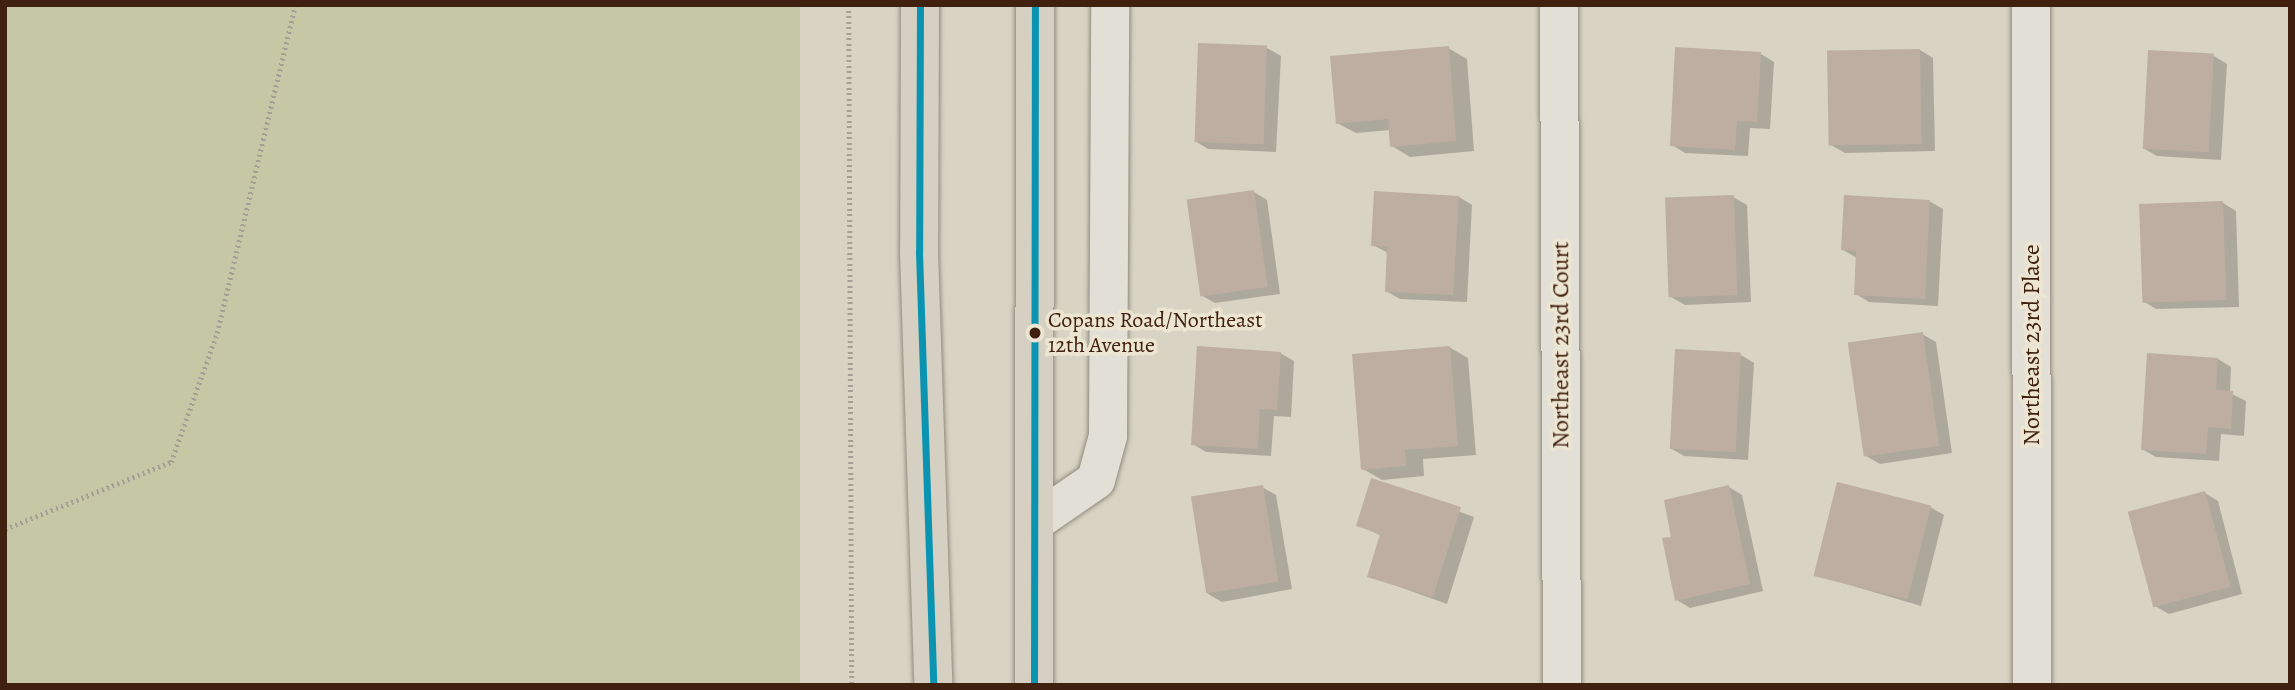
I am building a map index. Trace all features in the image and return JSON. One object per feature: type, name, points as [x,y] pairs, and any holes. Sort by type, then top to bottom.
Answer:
[{"type":"main road","points":[[920,5],[919,252],[933,685]]},
{"type":"main road","points":[[1034,685],[1035,5]]},
{"type":"street","points":[[1035,522],[1096,480],[1108,436],[1110,5]]},
{"type":"street","name":"Northeast 23rd Court","points":[[1559,5],[1562,685]]},
{"type":"street","name":"Northeast 23rd Place","points":[[2031,5],[2032,685]]},
{"type":"path","points":[[5,529],[171,462],[217,333],[295,5]]},
{"type":"path","points":[[849,5],[852,685]]},
{"type":"green space","points":[[5,5],[800,5],[800,685],[5,685]]},
{"type":"building","points":[[1198,43],[1267,45],[1264,144],[1195,142]]},
{"type":"building","points":[[1449,46],[1456,141],[1390,147],[1388,119],[1336,124],[1330,56]]},
{"type":"building","points":[[1675,47],[1761,52],[1757,122],[1737,121],[1735,150],[1670,146]]},
{"type":"building","points":[[1920,49],[1922,144],[1829,146],[1827,51]]},
{"type":"building","points":[[2148,50],[2214,53],[2209,152],[2143,149]]},
{"type":"building","points":[[1254,190],[1268,287],[1200,297],[1187,199]]},
{"type":"building","points":[[1374,191],[1459,196],[1453,295],[1385,292],[1387,247],[1371,246]]},
{"type":"building","points":[[1734,195],[1737,295],[1669,297],[1665,197]]},
{"type":"building","points":[[1844,195],[1930,200],[1925,299],[1854,295],[1856,251],[1841,250]]},
{"type":"building","points":[[2223,201],[2226,300],[2143,303],[2139,204]]},
{"type":"building","points":[[1923,332],[1939,446],[1864,456],[1848,343]]},
{"type":"building","points":[[1197,346],[1281,352],[1277,410],[1260,409],[1258,449],[1191,445]]},
{"type":"building","points":[[1450,346],[1458,446],[1405,450],[1406,466],[1361,470],[1352,354]]},
{"type":"building","points":[[1675,349],[1741,352],[1736,452],[1670,449]]},
{"type":"building","points":[[2147,353],[2218,358],[2216,390],[2233,391],[2231,429],[2208,427],[2206,454],[2141,450]]},
{"type":"building","points":[[1371,478],[1461,507],[1433,597],[1367,577],[1380,534],[1356,526]]},
{"type":"building","points":[[1837,482],[1931,505],[1908,600],[1814,576]]},
{"type":"building","points":[[1263,485],[1278,582],[1206,593],[1191,496]]},
{"type":"building","points":[[1729,485],[1750,584],[1675,601],[1662,538],[1671,537],[1664,500]]},
{"type":"building","points":[[2205,491],[2231,587],[2153,607],[2128,512]]},
{"type":"transit line","points":[[920,5],[919,252],[933,685]]},
{"type":"transit line","points":[[1034,685],[1035,5]]},
{"type":"place","name":"Copans Road/Northeast 12th Avenue","points":[[1035,333]]}]
